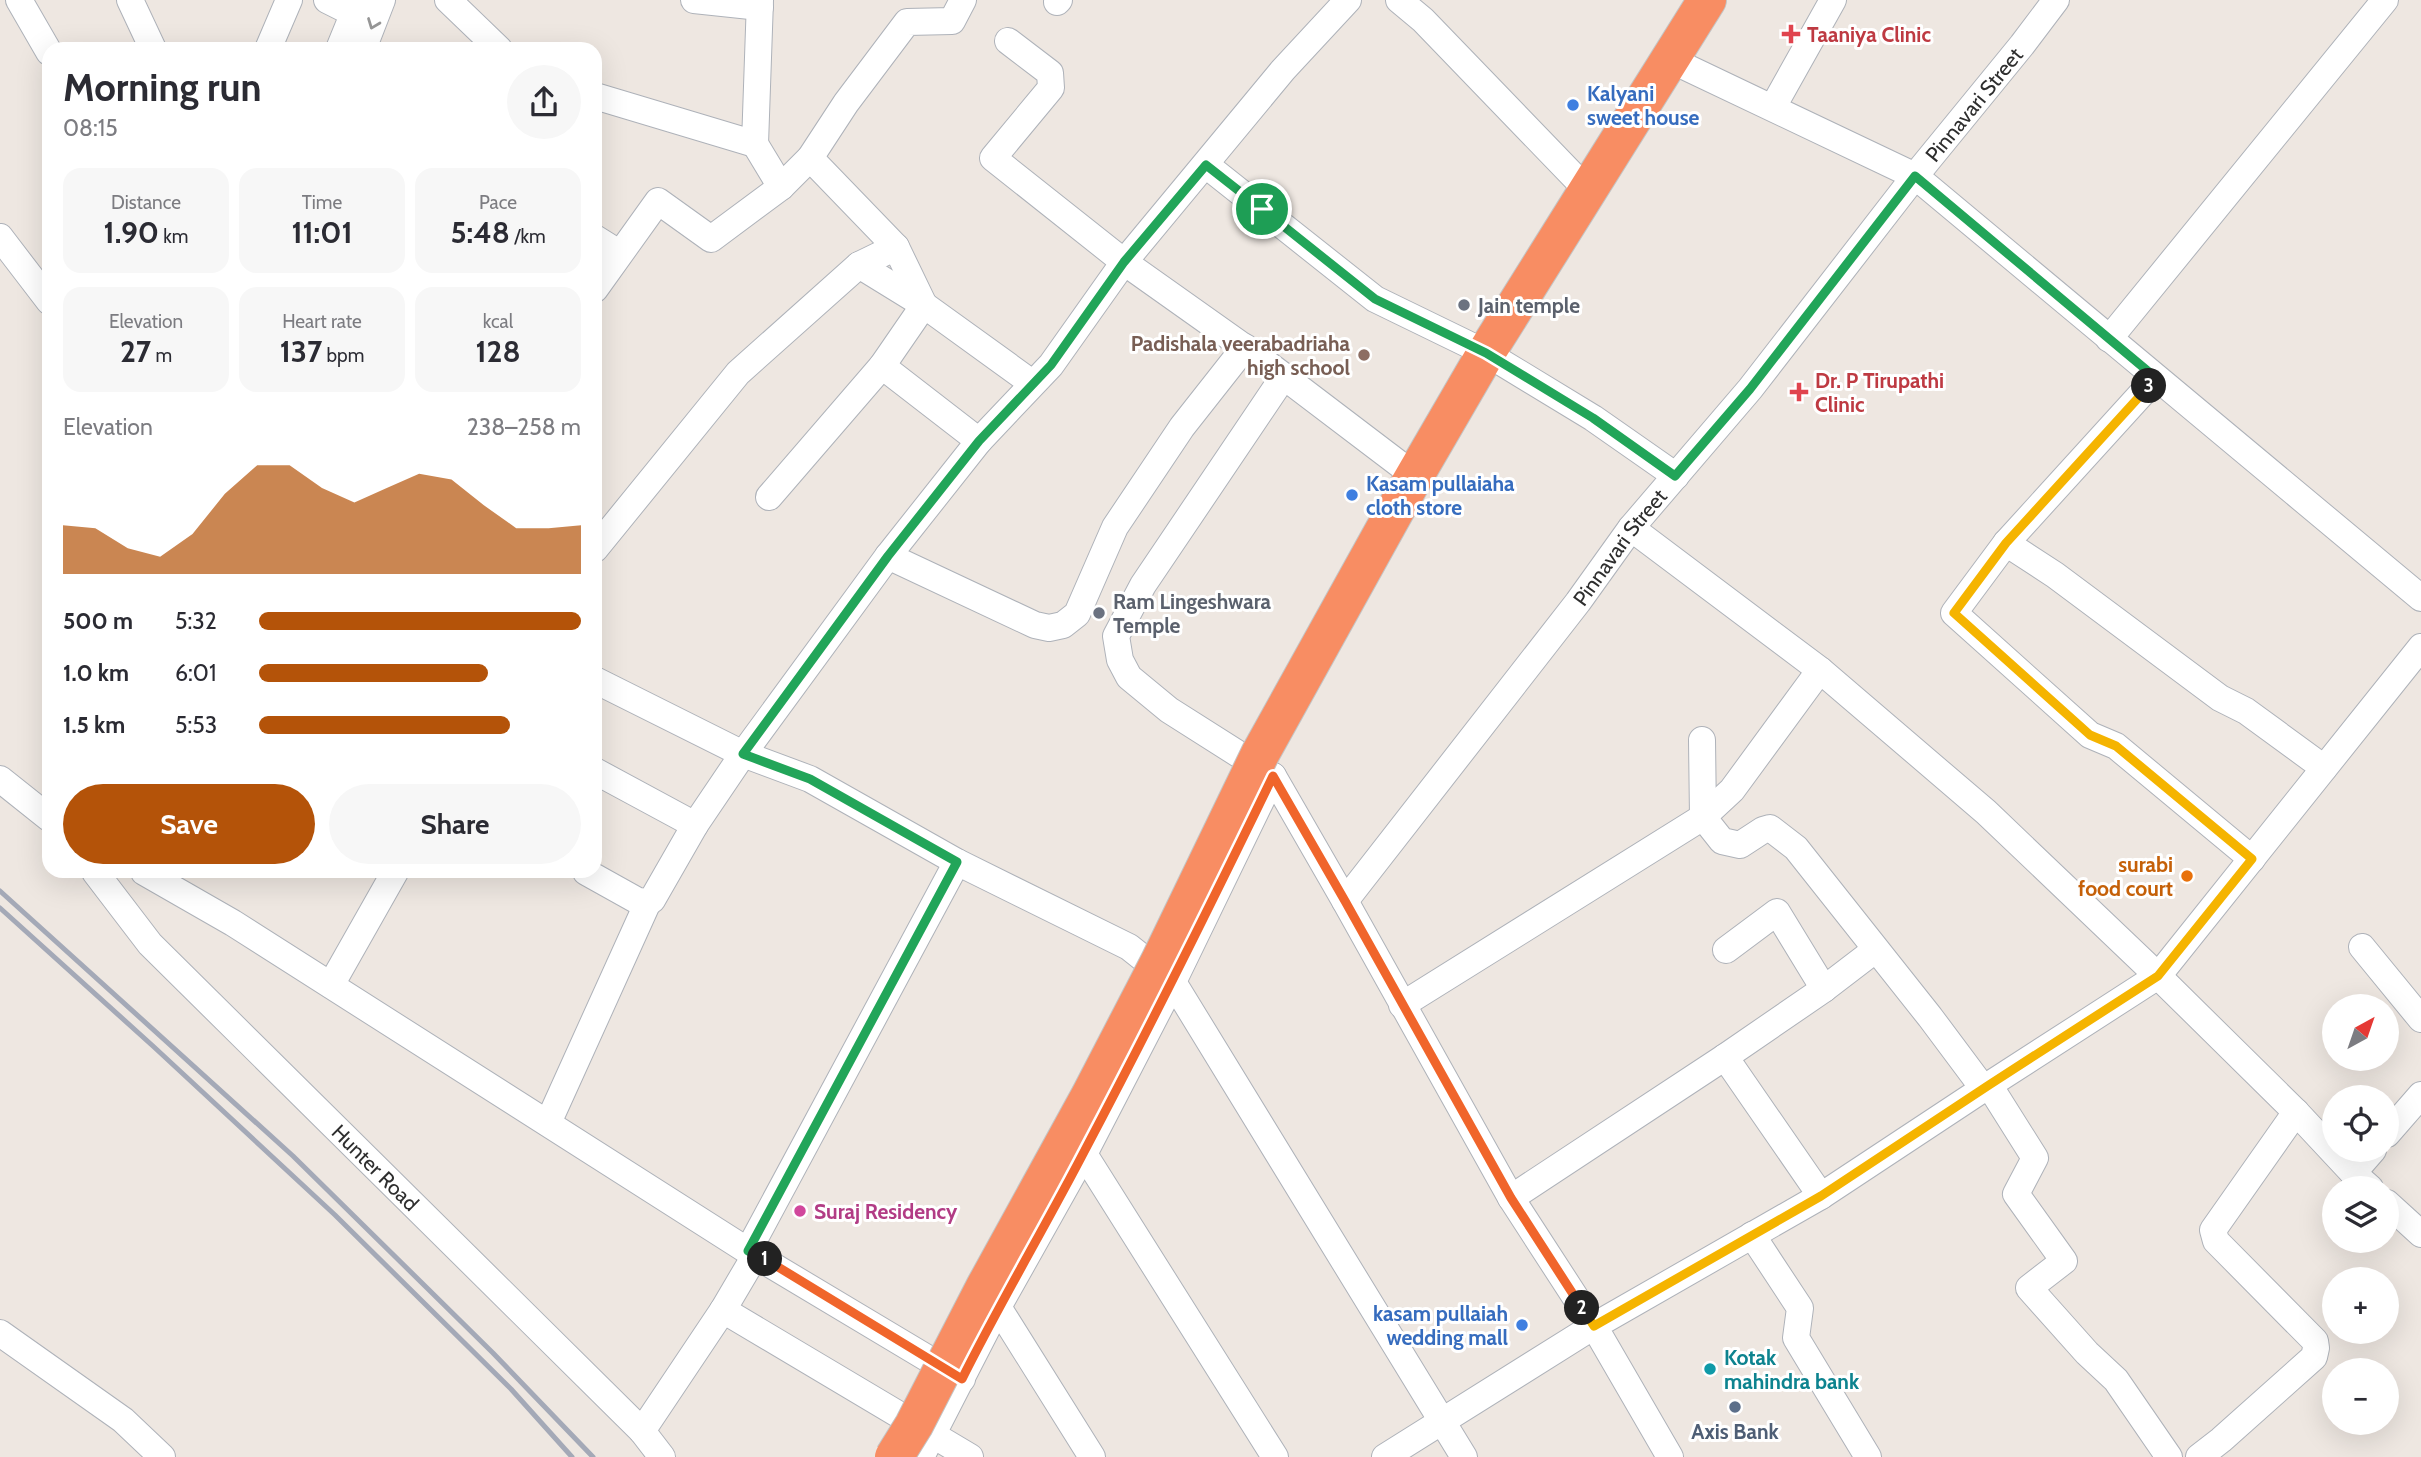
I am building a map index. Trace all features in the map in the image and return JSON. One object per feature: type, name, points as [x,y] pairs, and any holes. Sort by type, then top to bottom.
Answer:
[{"type":"highway","points":[[894,1457],[914,1425],[985,1287],[1090,1096],[1160,961],[1260,754],[1411,482],[1486,353],[1707,0]]},
{"type":"street","points":[[19,0],[43,42]]},
{"type":"street","points":[[130,0],[150,42]]},
{"type":"street","points":[[271,42],[289,0]]},
{"type":"street","points":[[366,42],[382,0]]},
{"type":"street","points":[[449,0],[492,42]]},
{"type":"street","points":[[602,278],[658,201],[711,239],[781,187],[810,158],[846,103],[907,22],[952,21],[963,0]]},
{"type":"street","points":[[1399,0],[1431,10],[1588,191]]},
{"type":"street","points":[[1773,107],[1833,0]]},
{"type":"street","name":"Pinnavari Street","points":[[1345,901],[1578,602],[1631,528],[1750,389],[2056,0]]},
{"type":"street","points":[[2109,339],[2385,0]]},
{"type":"street","points":[[698,1],[760,4],[755,144],[781,187]]},
{"type":"street","points":[[340,42],[345,4]]},
{"type":"street","points":[[548,1123],[648,902],[652,900],[695,825],[743,754],[888,556],[979,441],[1051,365],[1124,262],[1335,5]]},
{"type":"street","points":[[1008,41],[1050,73],[1051,89],[993,158],[1124,262],[1283,376],[1411,482]]},
{"type":"street","points":[[1669,59],[1915,176],[2421,598]]},
{"type":"street","points":[[602,98],[755,144]]},
{"type":"street","points":[[810,158],[896,247],[924,305]]},
{"type":"street","points":[[1206,165],[1375,299],[1486,353],[1593,418],[1675,476]]},
{"type":"street","points":[[0,237],[42,292]]},
{"type":"street","points":[[602,242],[619,253]]},
{"type":"street","points":[[602,540],[738,373],[859,265],[896,247]]},
{"type":"street","points":[[859,265],[924,305],[1032,383]]},
{"type":"street","points":[[769,498],[882,366],[924,305]]},
{"type":"street","points":[[888,556],[1035,625],[1049,628],[1063,625],[1077,614],[1115,527],[1182,427],[1245,347]]},
{"type":"street","points":[[882,366],[979,441]]},
{"type":"street","points":[[1283,376],[1143,585],[1116,636],[1120,660],[1129,677],[1168,710],[1273,776],[1511,1198],[1594,1326],[1670,1457]]},
{"type":"street","points":[[2156,378],[2006,543],[1954,613],[2090,735],[2116,746],[2252,859]]},
{"type":"street","points":[[1631,528],[1820,670],[1986,812],[2296,1111],[2357,1176]]},
{"type":"street","points":[[2006,543],[2055,575],[2220,698],[2246,711],[2324,768]]},
{"type":"street","points":[[1385,1457],[1594,1326],[1821,1196],[2158,976],[2421,647]]},
{"type":"street","points":[[1402,1005],[1703,817],[1732,790],[1820,670]]},
{"type":"street","points":[[602,684],[743,754],[810,779],[957,862],[1129,947],[1173,982],[1464,1457]]},
{"type":"street","points":[[1702,740],[1703,817],[1722,841],[1740,845],[1770,828],[1796,848],[1986,1087],[2035,1158],[2016,1194],[2064,1261],[2029,1288],[2087,1353],[2116,1380],[2169,1457]]},
{"type":"street","points":[[602,775],[695,825]]},
{"type":"street","points":[[927,1446],[998,1307],[1084,1154],[1173,982],[1273,776]]},
{"type":"street","points":[[0,779],[42,812]]},
{"type":"street","points":[[642,1431],[723,1310],[957,862]]},
{"type":"street","name":"Hunter Road","points":[[100,878],[150,944],[642,1431],[662,1457]]},
{"type":"street","points":[[154,878],[233,923],[752,1252],[962,1379]]},
{"type":"street","points":[[331,985],[392,878]]},
{"type":"street","points":[[597,878],[638,901],[648,902]]},
{"type":"street","points":[[1726,950],[1777,912],[1824,989]]},
{"type":"street","points":[[2362,947],[2421,1019]]},
{"type":"street","points":[[1511,1198],[1725,1057],[1824,989],[1875,950]]},
{"type":"street","points":[[1725,1057],[1821,1196]]},
{"type":"street","points":[[2399,1120],[2421,1095]]},
{"type":"street","points":[[2199,1457],[2314,1357],[2315,1341],[2216,1241],[2213,1230],[2296,1111]]},
{"type":"street","points":[[1084,1154],[1275,1457]]},
{"type":"street","points":[[2399,1214],[2421,1234]]},
{"type":"street","points":[[1752,1235],[1801,1308],[1796,1338],[1868,1457]]},
{"type":"street","points":[[998,1307],[1093,1457]]},
{"type":"street","points":[[723,1310],[927,1446],[970,1457]]},
{"type":"street","points":[[0,1333],[123,1420],[162,1457]]},
{"type":"railway","points":[[0,891],[293,1156],[493,1353],[593,1457]]},
{"type":"railway","points":[[0,908],[335,1215],[511,1389],[572,1457]]},
{"type":"place","name":"Taaniya Clinic","points":[[1791,34]]},
{"type":"place","name":"Kalyani sweet house","points":[[1573,105]]},
{"type":"place","name":"Jain temple","points":[[1464,305]]},
{"type":"place","name":"Padishala veerabadriaha high school","points":[[1364,355]]},
{"type":"place","name":"Dr. P Tirupathi Clinic","points":[[1799,392]]},
{"type":"place","name":"Kasam pullaiaha cloth store","points":[[1352,495]]},
{"type":"place","name":"Ram Lingeshwara Temple","points":[[1099,613]]},
{"type":"place","name":"surabi food court","points":[[2187,876]]},
{"type":"place","name":"Suraj Residency","points":[[800,1211]]},
{"type":"place","name":"kasam pullaiah wedding mall","points":[[1522,1325]]},
{"type":"place","name":"Kotak mahindra bank","points":[[1710,1369]]},
{"type":"place","name":"Axis Bank","points":[[1735,1407]]},
{"type":"route","points":[[1206,165],[1262,209],[1375,299],[1486,353],[1593,418],[1675,476],[1750,389],[1915,176],[2156,378],[2006,543],[1954,613],[2090,735],[2116,746],[2252,859],[2158,976],[1821,1196],[1594,1326],[1511,1198],[1273,776],[1173,982],[1084,1154],[998,1307],[962,1379],[748,1251],[957,862],[810,779],[743,754],[888,556],[979,441],[1051,365],[1124,262],[1206,165]]}]
